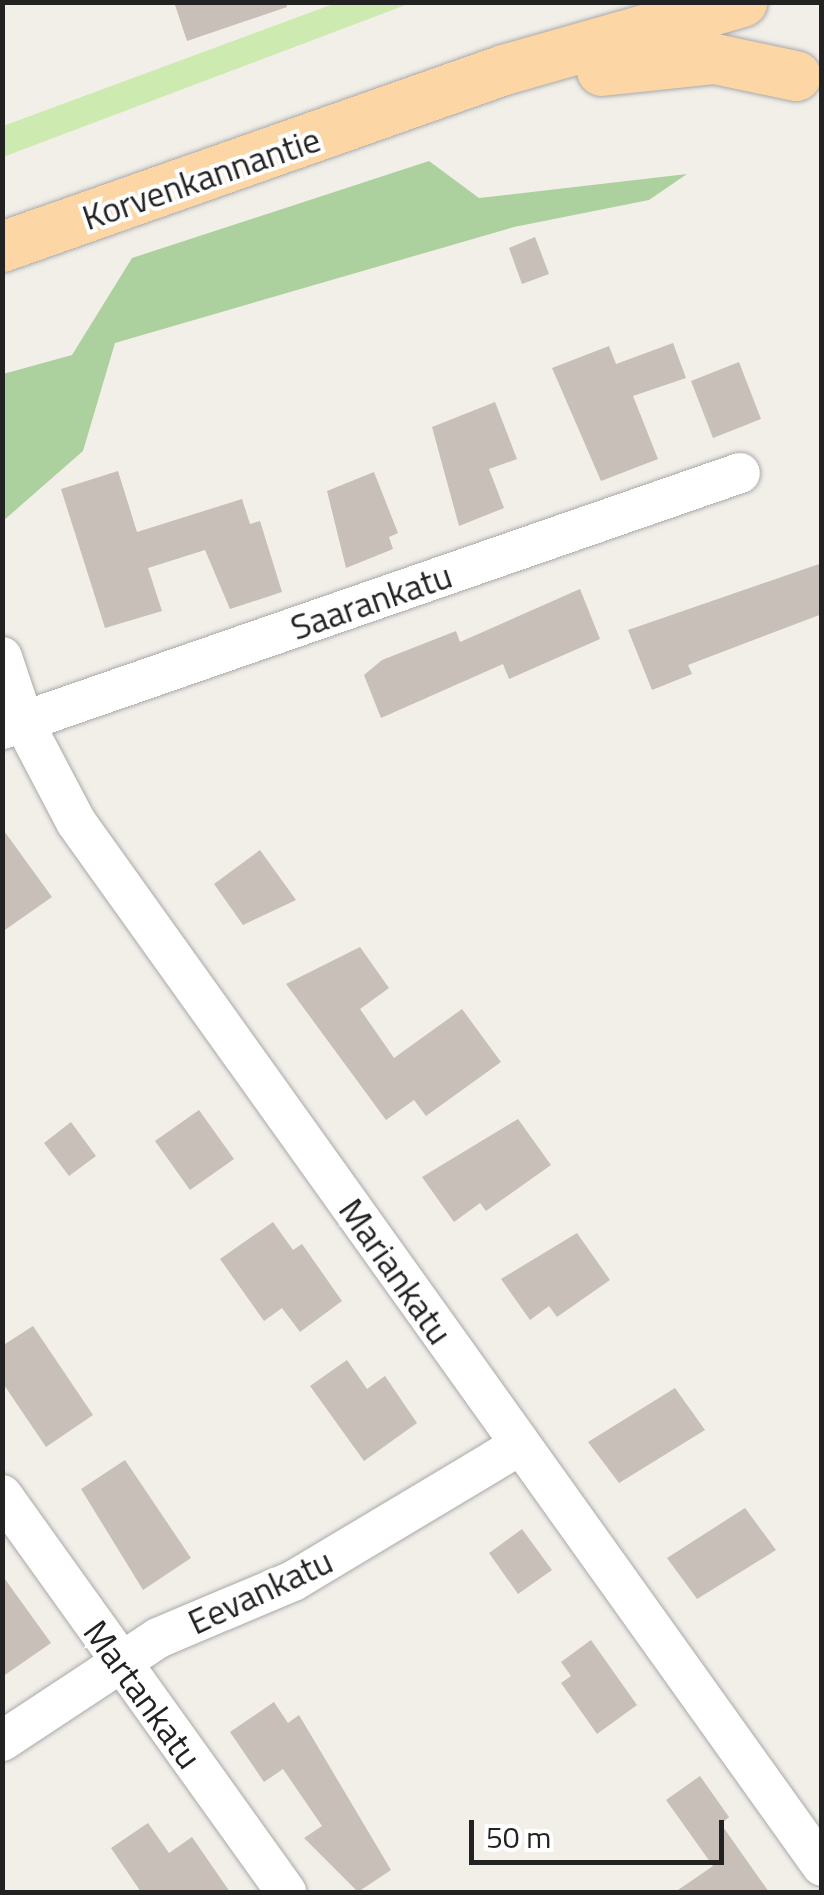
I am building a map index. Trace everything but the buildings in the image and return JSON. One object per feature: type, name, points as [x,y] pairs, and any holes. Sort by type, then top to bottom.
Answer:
[{"type":"main road","name":"Korvenkannantie","points":[[2,247],[400,110],[743,2]]},
{"type":"main road","points":[[768,2],[771,32],[809,84]]},
{"type":"main road","name":"Korvenkannantie","points":[[400,110],[509,85],[715,59],[809,84]]},
{"type":"street","name":"Saarankatu","points":[[13,726],[740,473]]},
{"type":"street","name":"Mariankatu","points":[[2,658],[13,726],[76,822],[822,1866]]},
{"type":"street","name":"Eevankatu","points":[[2,1741],[119,1661],[309,1572],[520,1445]]},
{"type":"street","name":"Martankatu","points":[[2,1495],[286,1892]]},
{"type":"green space","points":[[336,3],[411,3],[3,157],[3,126]]},
{"type":"green space","points":[[429,161],[479,198],[687,174],[649,200],[514,227],[115,343],[83,451],[3,521],[3,374],[72,355],[132,258]]}]
